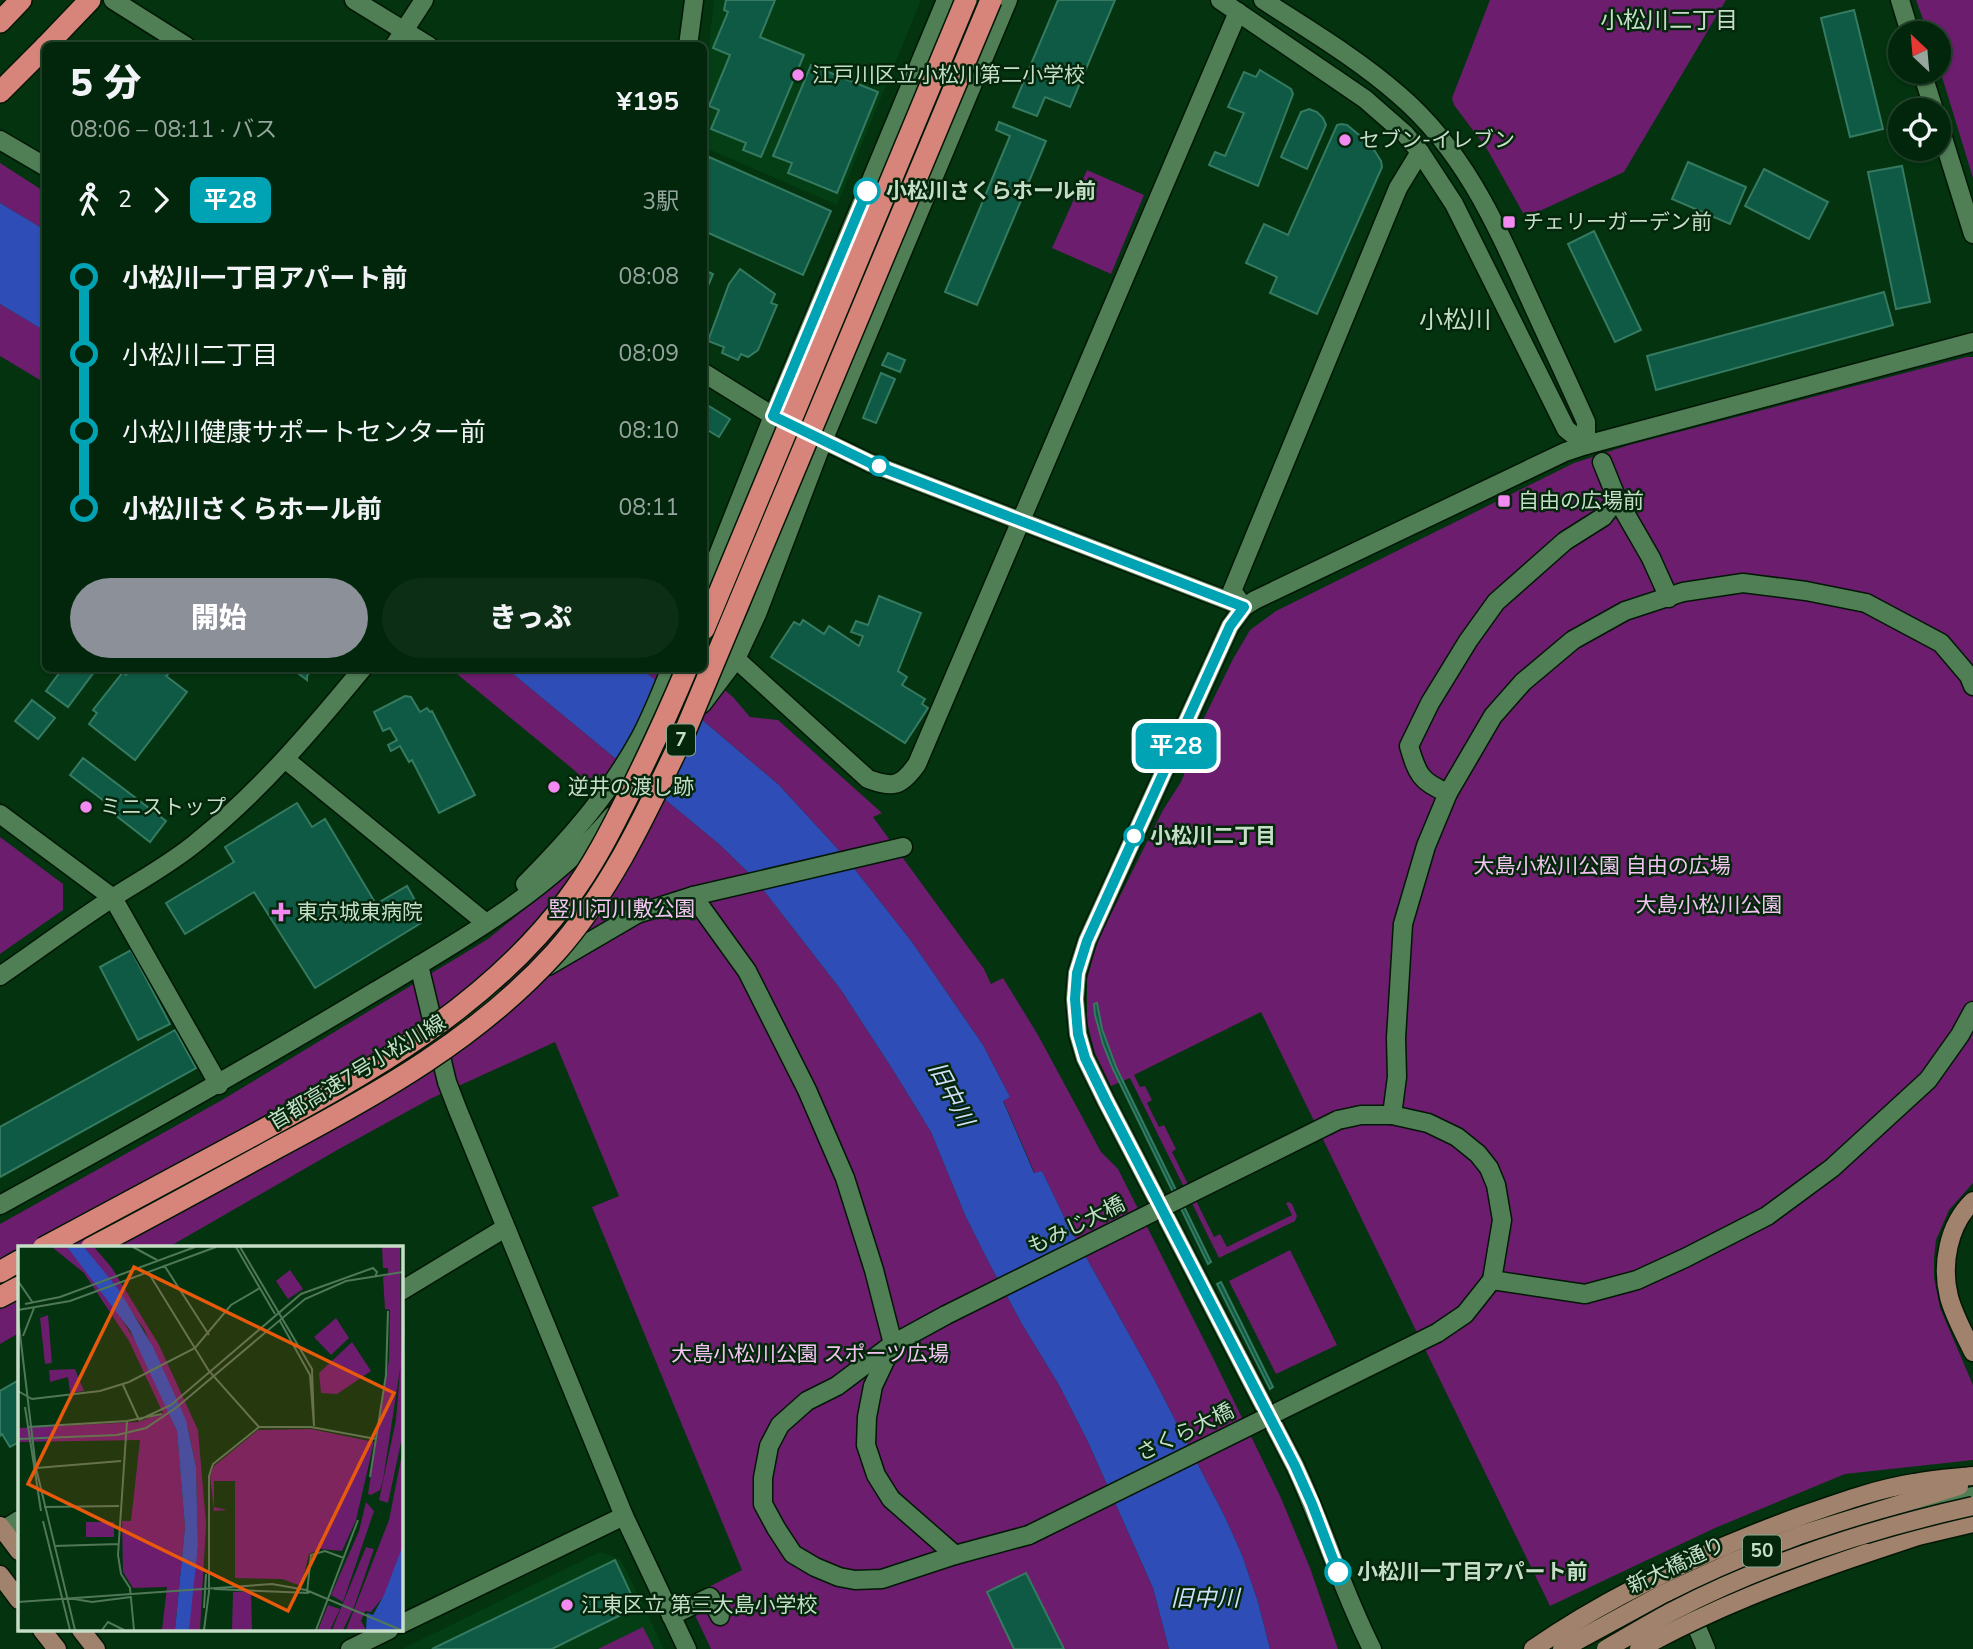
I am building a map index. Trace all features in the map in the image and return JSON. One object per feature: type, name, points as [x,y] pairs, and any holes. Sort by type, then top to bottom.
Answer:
[{"type":"highway","points":[[0,22],[21,0]]},
{"type":"highway","points":[[50,42],[90,0]]},
{"type":"highway","points":[[707,622],[967,0]]},
{"type":"highway","name":"首都高速7号小松川線","points":[[95,1246],[325,1122],[446,1050],[491,1016],[526,983],[556,952],[585,915],[633,841],[684,734],[991,0]]},
{"type":"highway","points":[[0,92],[42,50]]},
{"type":"highway","name":"首都高速7号小松川線","points":[[47,1246],[315,1102],[427,1032],[475,996],[539,935],[590,868],[610,834],[662,729],[685,672]]},
{"type":"highway","points":[[0,1272],[18,1262]]},
{"type":"highway","points":[[0,1297],[18,1288]]},
{"type":"main road","points":[[1968,1207],[1950,1237],[1946,1276],[1951,1304],[1973,1352]]},
{"type":"main road","points":[[1533,1649],[1629,1591],[1698,1557],[1767,1529],[1850,1499],[1913,1483],[1973,1476]]},
{"type":"main road","name":"新大橋通り","points":[[1562,1649],[1663,1594],[1800,1535],[1973,1482]]},
{"type":"main road","name":"新大橋通り","points":[[1606,1649],[1672,1611],[1756,1573],[1808,1553],[1918,1518],[1973,1506]]},
{"type":"main road","points":[[1639,1649],[1710,1613],[1784,1581],[1918,1536],[1973,1523]]},
{"type":"main road","points":[[1,1528],[18,1550]]},
{"type":"main road","points":[[0,1575],[18,1599]]},
{"type":"main road","points":[[44,1632],[57,1649]]},
{"type":"main road","points":[[83,1632],[96,1649]]},
{"type":"street","points":[[113,0],[180,42]]},
{"type":"street","points":[[354,0],[399,38],[424,0]]},
{"type":"street","points":[[689,42],[694,0]]},
{"type":"street","points":[[707,582],[773,416],[946,0]]},
{"type":"street","points":[[0,1205],[219,1084],[419,965],[539,887],[601,829],[736,659],[757,614],[823,441],[1008,0]]},
{"type":"street","points":[[1220,0],[1365,99],[1405,134],[1420,152],[1454,204],[1566,429],[1586,445]]},
{"type":"street","points":[[1263,0],[1364,67],[1400,95],[1440,137],[1462,166],[1476,187],[1505,245],[1583,415],[1586,422],[1586,445]]},
{"type":"street","points":[[1900,0],[1906,21]]},
{"type":"street","points":[[736,659],[868,779],[886,785],[908,777],[1021,521],[1238,12]]},
{"type":"street","points":[[0,140],[42,165]]},
{"type":"street","points":[[1244,607],[1232,591],[1398,188],[1420,152]]},
{"type":"street","points":[[1950,161],[1973,234]]},
{"type":"street","points":[[1373,1649],[1349,1600],[1295,1466],[1085,1058],[1078,1034],[1075,999],[1077,973],[1091,932],[1230,626],[1244,607],[1539,463],[1586,445],[1973,342]]},
{"type":"street","points":[[707,375],[773,416],[870,463],[1244,607]]},
{"type":"street","points":[[1602,462],[1617,499],[1651,558],[1668,597]]},
{"type":"street","points":[[1448,793],[1431,786],[1416,769],[1409,746],[1430,703],[1468,641],[1496,602],[1564,541],[1603,517],[1617,499]]},
{"type":"street","points":[[1392,1115],[1403,924],[1426,846],[1448,793],[1493,716],[1523,682],[1573,640],[1625,611],[1683,592],[1743,583],[1806,591],[1866,603],[1941,643],[1969,676],[1973,686]]},
{"type":"street","points":[[0,976],[197,842],[234,810],[285,759],[360,672]]},
{"type":"street","points":[[486,923],[558,850],[605,793],[640,738],[669,672]]},
{"type":"street","points":[[285,759],[486,923]]},
{"type":"street","points":[[0,814],[113,898],[219,1084]]},
{"type":"street","points":[[459,1022],[590,940],[637,914],[693,896],[903,848]]},
{"type":"street","points":[[693,896],[747,971],[807,1090],[845,1178],[874,1270],[893,1344],[873,1386],[867,1417],[866,1446],[876,1475],[891,1499],[955,1555]]},
{"type":"street","points":[[419,965],[447,1082],[624,1516],[687,1649]]},
{"type":"street","points":[[1492,1280],[1585,1294],[1637,1280],[1768,1216],[1832,1168],[1928,1080],[1960,1035],[1973,1011]]},
{"type":"street","name":"もみじ大橋","points":[[955,1555],[882,1579],[855,1580],[815,1567],[793,1554],[763,1504],[763,1478],[769,1446],[780,1425],[807,1401],[837,1386],[893,1344],[946,1315],[1338,1120],[1361,1115],[1392,1115],[1428,1123],[1457,1137],[1478,1154],[1489,1168],[1496,1185],[1502,1220],[1492,1280]]},
{"type":"street","points":[[402,1290],[505,1228]]},
{"type":"street","name":"さくら大橋","points":[[955,1555],[1030,1535],[1437,1333],[1465,1314],[1492,1280]]},
{"type":"street","points":[[1706,1649],[1693,1618],[1695,1596],[1712,1586],[1813,1545],[1973,1496]]},
{"type":"street","points":[[402,1624],[624,1516]]},
{"type":"street","points":[[1,1528],[18,1520]]},
{"type":"street","points":[[1322,1528],[1357,1649]]},
{"type":"street","points":[[671,1616],[710,1597],[720,1616]]},
{"type":"street","points":[[350,1649],[385,1632]]},
{"type":"shaded area","name":"江戸川区立小松川第二小学校","points":[[714,0],[921,0],[837,205],[707,148],[710,36]]},
{"type":"shaded area","name":"江東区立 第三大島小学校","points":[[600,1552],[621,1560],[664,1649],[402,1649]]},
{"type":"green space","points":[[1490,0],[1726,0],[1624,172],[1529,216],[1523,213],[1487,149],[1454,105],[1452,98]]},
{"type":"green space","points":[[1916,0],[1973,0],[1973,178],[1951,106],[1951,98],[1948,98],[1944,84],[1951,84],[1951,21],[1924,21]]},
{"type":"green space","points":[[0,163],[42,190],[42,228],[0,203]]},
{"type":"green space","points":[[1087,170],[1144,195],[1111,274],[1052,248]]},
{"type":"green space","points":[[0,304],[42,329],[42,381],[0,356]]},
{"type":"green space","name":"大島小松川公園 自由の広場","points":[[1973,357],[1973,1183],[1949,1210],[1936,1240],[1934,1278],[1940,1308],[1973,1385],[1973,1460],[1845,1474],[1715,1528],[1550,1606],[1261,1012],[1134,1075],[1140,1087],[1145,1086],[1152,1100],[1147,1103],[1159,1127],[1164,1125],[1176,1149],[1172,1152],[1214,1237],[1220,1234],[1227,1247],[1292,1215],[1286,1203],[1292,1204],[1297,1216],[1295,1221],[1219,1258],[1130,1078],[1111,1086],[1095,1053],[1087,1022],[1087,979],[1098,940],[1163,810],[1181,782],[1204,718],[1233,659],[1250,630],[1276,611],[1574,463],[1629,445]]},
{"type":"green space","points":[[455,672],[511,672],[719,844],[754,878],[841,990],[931,1132],[965,1215],[988,1261],[1059,1385],[1088,1442],[1153,1588],[1169,1649],[711,1649],[687,1598],[742,1570],[592,1207],[619,1196],[555,1042],[430,1099],[170,1246],[18,1246],[18,1334],[0,1344],[0,1224],[222,1100],[488,939],[543,894],[619,811],[574,770]]},
{"type":"green space","points":[[646,672],[703,672],[733,697],[750,717],[778,720],[882,813],[873,817],[984,969],[991,984],[1003,978],[1038,1035],[1101,1152],[1118,1169],[1214,1360],[1281,1498],[1310,1568],[1338,1649],[1270,1649],[1242,1555],[1225,1517],[1154,1379],[1067,1223],[1042,1171],[1035,1174],[1003,1100],[1010,1097],[983,1045],[912,942],[845,857],[779,785]]},
{"type":"green space","points":[[0,837],[63,884],[63,910],[0,954]]},
{"type":"green space","points":[[1290,1250],[1337,1345],[1276,1374],[1229,1281]]},
{"type":"green space","points":[[643,1627],[654,1649],[598,1649]]},
{"type":"water","points":[[0,203],[42,228],[42,329],[0,304]]},
{"type":"water","name":"旧中川","points":[[511,672],[646,672],[779,785],[845,857],[912,942],[983,1045],[1010,1097],[1003,1101],[1034,1173],[1042,1171],[1067,1223],[1154,1379],[1225,1517],[1242,1555],[1270,1649],[1169,1649],[1153,1588],[1088,1442],[1059,1385],[988,1261],[965,1215],[931,1132],[841,990],[754,878],[719,844]]},
{"type":"building","points":[[726,0],[775,0],[760,37],[804,55],[761,157],[743,150],[746,143],[711,129],[719,110],[709,106],[730,55],[713,48],[728,12],[724,10]]},
{"type":"building","points":[[1058,0],[1115,0],[1070,107],[1045,97],[1037,116],[1013,107]]},
{"type":"building","points":[[1854,10],[1883,129],[1850,137],[1821,18]]},
{"type":"building","points":[[811,65],[878,92],[837,193],[788,173],[792,163],[773,156]]},
{"type":"building","points":[[1260,70],[1291,89],[1293,94],[1258,186],[1209,165],[1215,152],[1225,156],[1244,113],[1228,107],[1244,72],[1256,77]]},
{"type":"building","points":[[1309,109],[1317,112],[1326,125],[1307,169],[1281,157],[1301,112]]},
{"type":"building","points":[[999,122],[1046,141],[977,305],[945,292],[1010,136],[996,130]]},
{"type":"building","points":[[1337,125],[1347,125],[1371,145],[1382,167],[1317,314],[1270,293],[1277,277],[1246,263],[1264,224],[1288,235]]},
{"type":"building","points":[[709,157],[831,211],[803,275],[707,232]]},
{"type":"building","points":[[1688,162],[1746,187],[1730,224],[1672,199]]},
{"type":"building","points":[[1902,166],[1930,302],[1896,309],[1868,172]]},
{"type":"building","points":[[1764,169],[1828,202],[1809,239],[1745,206]]},
{"type":"building","points":[[1594,231],[1641,330],[1615,342],[1568,244]]},
{"type":"building","points":[[740,269],[775,294],[771,303],[777,305],[758,350],[748,357],[741,354],[738,360],[722,353],[724,347],[708,341],[729,284]]},
{"type":"building","points":[[707,271],[713,274],[707,288]]},
{"type":"building","points":[[1884,292],[1893,325],[1656,390],[1647,356]]},
{"type":"building","points":[[888,353],[905,360],[900,372],[882,365]]},
{"type":"building","points":[[881,373],[895,379],[876,423],[863,418]]},
{"type":"building","points":[[707,405],[730,419],[719,437],[707,430]]},
{"type":"building","points":[[879,596],[921,613],[898,671],[907,677],[902,685],[925,699],[922,704],[928,708],[905,743],[771,657],[794,622],[800,625],[803,620],[824,634],[829,626],[859,646],[863,636],[851,632],[856,621],[868,625]]},
{"type":"building","points":[[60,672],[94,672],[68,707],[46,691]]},
{"type":"building","points":[[123,672],[126,675],[128,672],[170,672],[166,676],[187,692],[135,760],[89,724],[97,713],[93,710]]},
{"type":"building","points":[[296,672],[310,672],[307,680]]},
{"type":"building","points":[[405,696],[411,697],[420,712],[427,708],[432,711],[475,795],[439,813],[412,760],[409,762],[400,746],[391,751],[388,745],[397,740],[390,728],[383,731],[374,712]]},
{"type":"building","points":[[32,700],[55,718],[38,739],[15,721]]},
{"type":"building","points":[[83,758],[166,821],[150,842],[110,811],[112,807],[70,775]]},
{"type":"building","points":[[297,803],[312,827],[325,819],[376,904],[407,886],[417,904],[414,906],[416,909],[420,906],[423,912],[417,917],[421,923],[315,988],[254,892],[185,934],[166,903],[234,862],[225,847]]},
{"type":"building","points":[[131,950],[170,1024],[138,1040],[100,967]]},
{"type":"building","points":[[1097,1003],[1102,1029],[1116,1067],[1211,1262],[1208,1264],[1113,1069],[1095,1015],[1094,1004]]},
{"type":"building","points":[[175,1030],[196,1068],[0,1177],[0,1127]]},
{"type":"building","points":[[1221,1282],[1273,1387],[1270,1389],[1217,1284]]},
{"type":"building","points":[[18,1381],[18,1443],[10,1447],[2,1434],[0,1436],[0,1391]]},
{"type":"building","points":[[615,1560],[637,1607],[552,1649],[432,1649]]},
{"type":"building","points":[[1026,1573],[1064,1649],[1014,1649],[987,1592]]},
{"type":"bus line","name":"平28","points":[[867,191],[773,416],[870,463],[1244,607],[1230,626],[1087,941],[1077,973],[1075,999],[1078,1034],[1085,1058],[1106,1101],[1295,1466],[1338,1572]]},
{"type":"place","name":"江戸川区立小松川第二小学校","points":[[798,75]]},
{"type":"place","name":"セブン-イレブン","points":[[1345,140]]},
{"type":"place","name":"小松川さくらホール前","points":[[867,191]]},
{"type":"place","name":"チェリーガーデン前","points":[[1509,222]]},
{"type":"place","name":"自由の広場前","points":[[1504,501]]},
{"type":"place","name":"逆井の渡し跡","points":[[554,787]]},
{"type":"place","name":"ミニストップ","points":[[86,807]]},
{"type":"place","name":"小松川二丁目","points":[[1134,836]]},
{"type":"place","name":"東京城東病院","points":[[281,912]]},
{"type":"place","name":"小松川一丁目アパート前","points":[[1338,1572]]},
{"type":"place","name":"江東区立 第三大島小学校","points":[[567,1605]]},
{"type":"district","name":"小松川二丁目","points":[[1669,20]]},
{"type":"district","name":"小松川","points":[[1455,320]]},
{"type":"park label","name":"大島小松川公園","points":[[1709,905]]},
{"type":"park label","name":"竪川河川敷公園","points":[[622,909]]},
{"type":"park label","name":"大島小松川公園 スポーツ広場","points":[[810,1354]]}]
